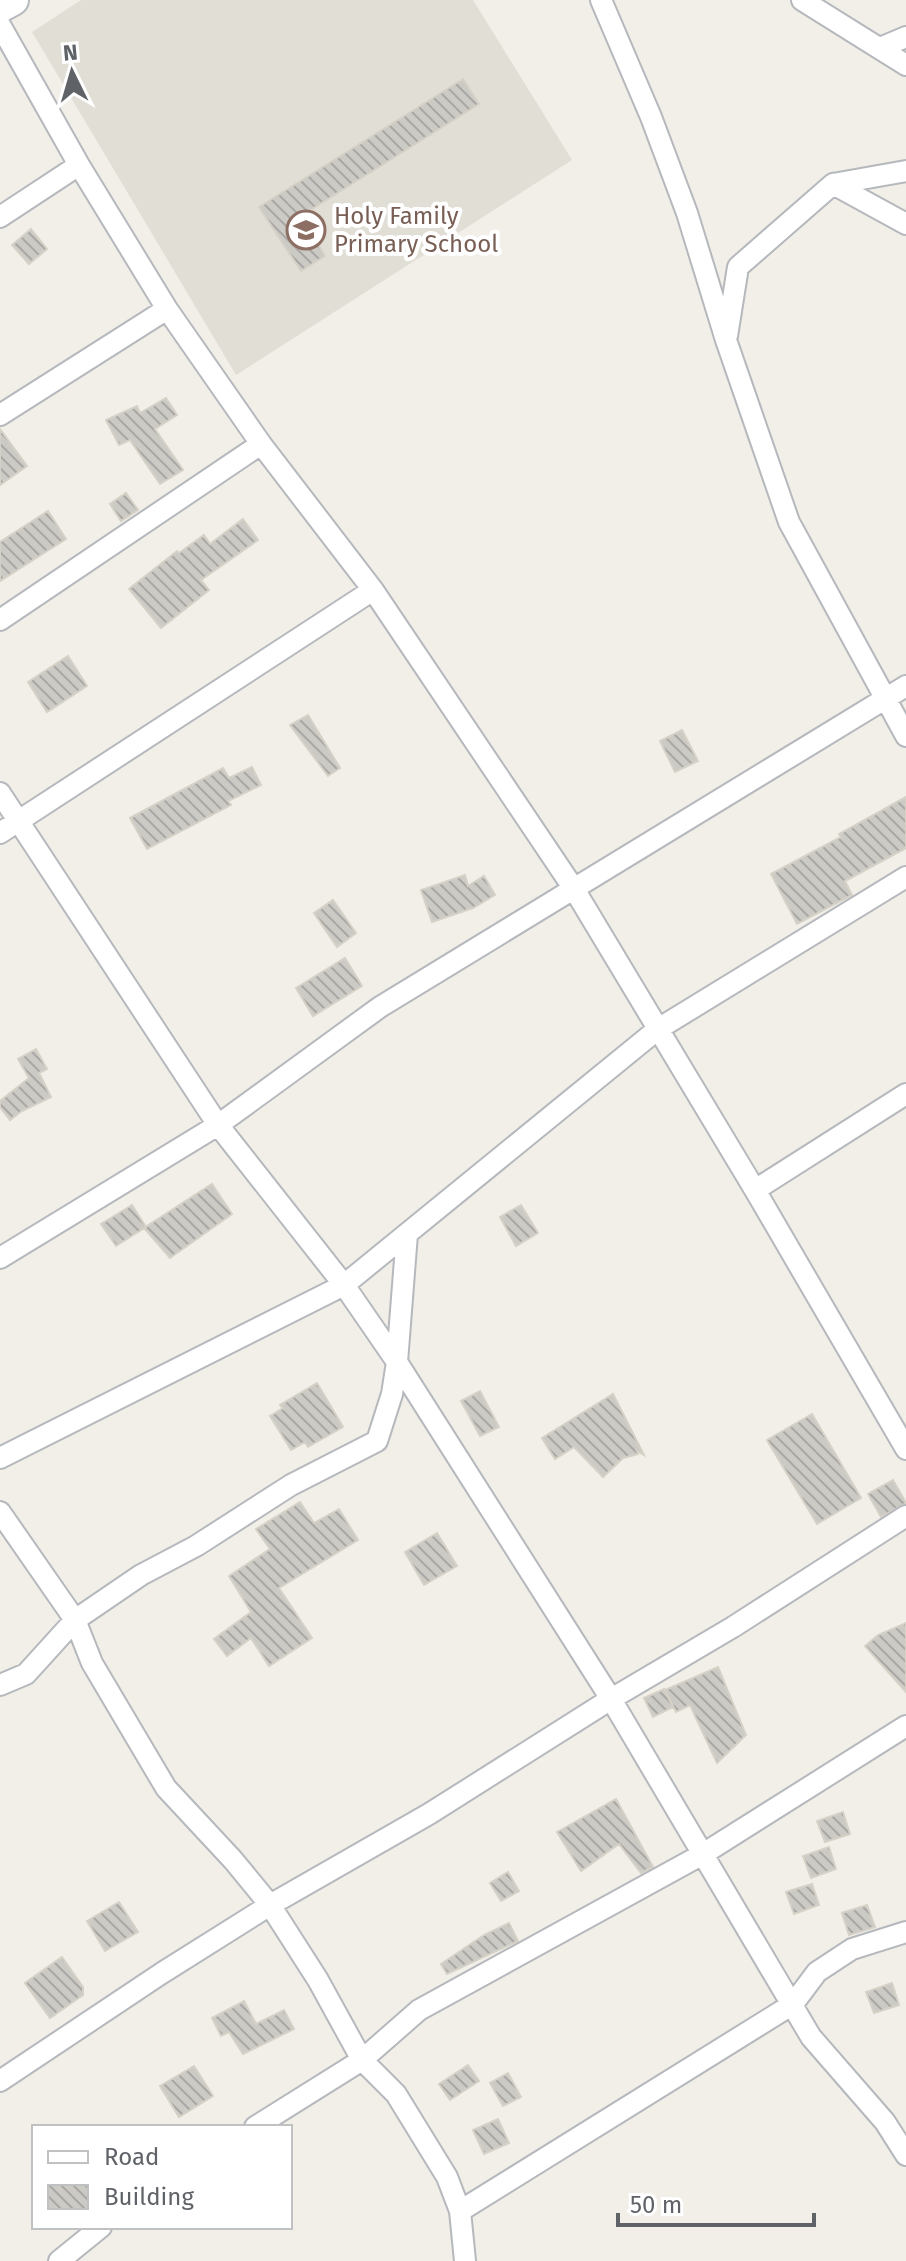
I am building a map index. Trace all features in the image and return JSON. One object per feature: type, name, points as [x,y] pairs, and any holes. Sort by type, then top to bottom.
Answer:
[{"type":"street","points":[[0,7],[13,0]]},
{"type":"street","points":[[601,0],[662,144],[687,213],[726,340],[789,522],[906,736]]},
{"type":"street","points":[[802,0],[906,65]]},
{"type":"street","points":[[0,25],[79,165],[167,309],[261,444],[373,590],[574,889],[906,1449]]},
{"type":"street","points":[[880,48],[906,37]]},
{"type":"street","points":[[0,217],[79,165]]},
{"type":"street","points":[[726,340],[738,267],[833,184],[906,171]]},
{"type":"street","points":[[833,184],[906,224]]},
{"type":"street","points":[[0,415],[167,309]]},
{"type":"street","points":[[0,620],[261,444]]},
{"type":"street","points":[[0,833],[373,590]]},
{"type":"street","points":[[0,1258],[218,1125],[380,1007],[906,686]]},
{"type":"street","points":[[0,793],[218,1125],[344,1285],[397,1362],[611,1699],[811,2037],[885,2122],[906,2155]]},
{"type":"street","points":[[0,1458],[344,1285],[658,1029],[906,877]]},
{"type":"street","points":[[755,1190],[906,1094]]},
{"type":"street","points":[[0,1685],[26,1674],[75,1620],[141,1575],[196,1546],[291,1485],[377,1441],[392,1394],[397,1362],[407,1234]]},
{"type":"street","points":[[0,1512],[75,1620],[92,1663],[166,1788],[270,1905],[318,1980],[362,2060],[396,2094],[447,2177],[460,2211],[465,2261]]},
{"type":"street","points":[[0,2081],[270,1905],[429,1814],[611,1699],[733,1627],[906,1516]]},
{"type":"street","points":[[258,2125],[362,2060],[419,2010],[703,1854],[906,1726]]},
{"type":"street","points":[[460,2211],[793,2004],[817,1972],[852,1949],[906,1932]]},
{"type":"street","points":[[59,2261],[99,2229]]},
{"type":"shaded area","name":"Holy Family Primary School","points":[[81,0],[473,0],[572,160],[236,375],[32,32]]},
{"type":"building","points":[[463,79],[479,104],[301,216],[325,256],[301,271],[259,207]]},
{"type":"building","points":[[31,229],[47,249],[29,264],[12,245]]},
{"type":"building","points":[[166,398],[177,415],[155,429],[183,470],[160,484],[130,440],[119,445],[106,420],[137,406],[140,413]]},
{"type":"building","points":[[0,429],[27,466],[0,485]]},
{"type":"building","points":[[126,493],[138,510],[121,521],[110,504]]},
{"type":"building","points":[[48,511],[66,539],[0,581],[0,542]]},
{"type":"building","points":[[243,519],[258,540],[201,580],[209,590],[161,628],[129,589],[177,551],[179,553],[204,535],[210,544]]},
{"type":"building","points":[[68,656],[87,686],[47,712],[28,682]]},
{"type":"building","points":[[308,715],[340,768],[328,776],[290,725]]},
{"type":"building","points":[[682,730],[698,761],[675,772],[660,741]]},
{"type":"building","points":[[252,767],[261,785],[228,801],[231,805],[147,849],[130,818],[223,768],[229,778]]},
{"type":"building","points":[[906,797],[906,848],[845,881],[852,895],[797,924],[771,874],[841,837],[839,834]]},
{"type":"building","points":[[465,875],[468,886],[484,876],[495,895],[473,908],[432,922],[421,890]]},
{"type":"building","points":[[333,900],[356,933],[337,947],[314,913]]},
{"type":"building","points":[[345,958],[362,986],[313,1016],[296,988]]},
{"type":"building","points":[[36,1049],[47,1069],[39,1073],[51,1097],[10,1120],[0,1107],[0,1101],[29,1078],[18,1059]]},
{"type":"building","points":[[212,1184],[232,1214],[170,1258],[144,1228]]},
{"type":"building","points":[[132,1205],[146,1227],[116,1246],[101,1224]]},
{"type":"building","points":[[521,1205],[538,1233],[516,1246],[500,1217]]},
{"type":"building","points":[[317,1383],[343,1427],[308,1447],[305,1442],[291,1450],[270,1416],[283,1408],[280,1405]]},
{"type":"building","points":[[480,1391],[499,1427],[480,1436],[461,1401]]},
{"type":"building","points":[[613,1394],[644,1455],[637,1451],[638,1454],[623,1458],[603,1477],[574,1447],[555,1459],[542,1438]]},
{"type":"building","points":[[812,1414],[861,1498],[817,1524],[767,1440]]},
{"type":"building","points":[[893,1480],[906,1503],[881,1517],[868,1494]]},
{"type":"building","points":[[300,1502],[314,1523],[339,1509],[358,1540],[279,1588],[312,1638],[269,1666],[251,1638],[227,1656],[214,1639],[251,1612],[229,1576],[270,1549],[256,1529]]},
{"type":"building","points":[[437,1533],[457,1566],[424,1585],[405,1552]]},
{"type":"building","points":[[906,1623],[906,1692],[865,1646],[878,1635]]},
{"type":"building","points":[[718,1667],[746,1735],[717,1763],[690,1705],[676,1712],[665,1690]]},
{"type":"building","points":[[664,1689],[673,1707],[653,1717],[644,1698]]},
{"type":"building","points":[[616,1799],[653,1867],[641,1873],[619,1844],[581,1871],[557,1832]]},
{"type":"building","points":[[843,1812],[850,1834],[825,1842],[817,1821]]},
{"type":"building","points":[[829,1847],[836,1869],[811,1878],[803,1856]]},
{"type":"building","points":[[508,1872],[519,1891],[501,1901],[490,1883]]},
{"type":"building","points":[[812,1884],[819,1905],[794,1914],[786,1892]]},
{"type":"building","points":[[119,1902],[138,1932],[105,1951],[87,1921]]},
{"type":"building","points":[[867,1905],[875,1927],[849,1935],[842,1913]]},
{"type":"building","points":[[509,1923],[518,1941],[447,1974],[441,1964],[484,1935]]},
{"type":"building","points":[[62,1957],[83,1987],[83,1995],[50,2018],[25,1983]]},
{"type":"building","points":[[892,1983],[899,2005],[874,2013],[866,1992]]},
{"type":"building","points":[[244,2001],[256,2024],[284,2010],[294,2029],[243,2054],[229,2032],[221,2036],[212,2018]]},
{"type":"building","points":[[468,2065],[479,2081],[450,2100],[439,2084]]},
{"type":"building","points":[[194,2066],[213,2096],[179,2117],[160,2086]]},
{"type":"building","points":[[508,2073],[521,2097],[503,2106],[490,2083]]},
{"type":"building","points":[[498,2119],[509,2143],[484,2154],[473,2130]]},
{"type":"place","name":"Holy Family Primary School","points":[[306,230]]}]
